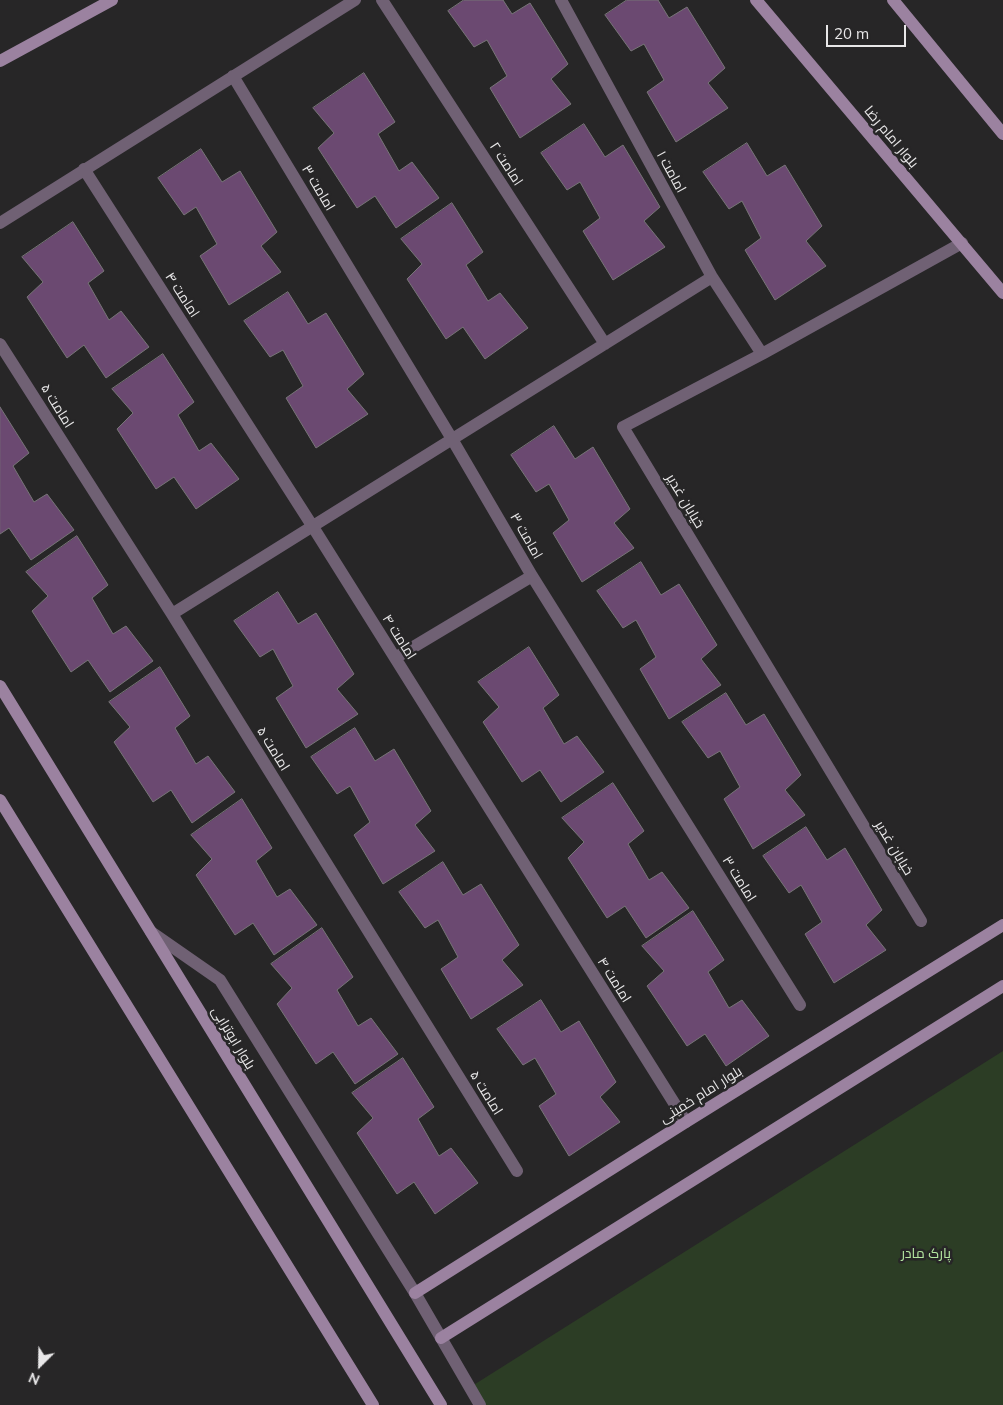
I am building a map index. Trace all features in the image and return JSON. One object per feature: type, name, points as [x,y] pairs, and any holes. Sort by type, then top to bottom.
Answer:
[{"type":"main road","points":[[0,61],[112,0]]},
{"type":"main road","name":"بلوار امام رضا","points":[[756,0],[1003,293]]},
{"type":"main road","points":[[893,0],[1003,134]]},
{"type":"main road","points":[[0,54],[21,50]]},
{"type":"main road","name":"بلوار ابوترابی","points":[[0,686],[441,1405]]},
{"type":"main road","points":[[0,800],[373,1405]]},
{"type":"main road","name":"بلوار امام خمینی","points":[[415,1293],[1003,925]]},
{"type":"main road","points":[[441,1338],[1003,986]]},
{"type":"street","points":[[0,222],[355,0]]},
{"type":"street","name":"امامت ۲","points":[[382,0],[605,344]]},
{"type":"street","name":"امامت ۱","points":[[561,0],[712,277],[762,354]]},
{"type":"street","name":"امامت ۳","points":[[233,76],[452,439],[532,576],[800,1006]]},
{"type":"street","name":"امامت ۴","points":[[84,169],[313,526],[686,1122]]},
{"type":"street","name":"خیابان غدیر","points":[[920,921],[623,427],[762,354],[962,243]]},
{"type":"street","points":[[172,614],[712,277]]},
{"type":"street","name":"امامت ۵","points":[[0,344],[172,614],[517,1171]]},
{"type":"street","points":[[395,658],[532,576]]},
{"type":"street","points":[[151,932],[220,980],[415,1293],[480,1405]]},
{"type":"green space","name":"پارک مادر","points":[[1003,1051],[1003,1405],[484,1405],[472,1386]]},
{"type":"building","points":[[464,0],[503,0],[512,14],[530,3],[568,64],[551,79],[571,104],[520,138],[490,88],[507,76],[487,40],[474,47],[448,11]]},
{"type":"building","points":[[627,0],[658,0],[669,18],[687,7],[725,68],[708,83],[728,108],[676,142],[647,92],[664,80],[644,44],[631,51],[605,15]]},
{"type":"building","points":[[364,73],[395,122],[378,134],[399,171],[412,162],[439,198],[396,228],[375,196],[357,208],[318,148],[334,133],[313,108]]},
{"type":"building","points":[[584,124],[605,157],[623,145],[660,207],[644,221],[665,247],[613,280],[583,231],[600,218],[580,182],[567,190],[541,153]]},
{"type":"building","points":[[747,143],[767,176],[785,165],[822,226],[806,241],[826,266],[775,300],[745,250],[761,238],[742,201],[729,209],[703,172]]},
{"type":"building","points":[[201,149],[222,182],[240,171],[277,232],[261,246],[281,272],[229,305],[200,256],[217,244],[196,207],[184,215],[158,178]]},
{"type":"building","points":[[452,203],[483,252],[466,265],[488,301],[500,293],[528,328],[485,359],[463,327],[446,339],[407,279],[422,264],[401,239]]},
{"type":"building","points":[[73,222],[104,271],[88,283],[109,320],[121,311],[149,347],[106,378],[84,345],[67,358],[27,297],[43,282],[22,257]]},
{"type":"building","points":[[288,292],[308,324],[326,313],[364,374],[347,389],[368,414],[316,448],[286,398],[303,386],[283,350],[270,357],[244,321]]},
{"type":"building","points":[[163,354],[194,402],[178,415],[199,451],[211,443],[239,479],[196,509],[174,477],[156,489],[117,429],[133,413],[112,389]]},
{"type":"building","points":[[0,407],[29,453],[13,466],[34,502],[47,494],[74,530],[31,560],[9,528],[0,534]]},
{"type":"building","points":[[554,426],[575,459],[593,447],[630,509],[614,523],[634,548],[582,582],[553,533],[569,520],[549,484],[536,492],[511,455]]},
{"type":"building","points":[[77,536],[108,585],[92,598],[113,634],[126,626],[153,661],[110,692],[88,660],[71,672],[32,611],[48,596],[26,572]]},
{"type":"building","points":[[641,562],[661,595],[679,584],[717,645],[701,659],[721,685],[669,719],[640,669],[656,657],[636,620],[623,628],[597,591]]},
{"type":"building","points":[[278,592],[298,624],[316,613],[354,674],[337,689],[358,714],[306,748],[276,698],[293,686],[273,649],[260,657],[234,621]]},
{"type":"building","points":[[529,647],[559,695],[543,708],[564,744],[577,736],[604,772],[561,802],[540,770],[522,782],[483,722],[499,707],[478,682]]},
{"type":"building","points":[[160,667],[190,716],[175,728],[196,764],[208,756],[235,792],[192,823],[171,790],[153,802],[114,742],[130,727],[109,702]]},
{"type":"building","points":[[726,693],[746,725],[764,714],[801,775],[785,790],[805,815],[753,849],[724,799],[740,787],[720,751],[708,758],[682,722]]},
{"type":"building","points":[[355,728],[375,761],[394,749],[431,811],[415,825],[435,851],[383,884],[354,835],[370,822],[350,786],[337,794],[311,757]]},
{"type":"building","points":[[613,783],[644,831],[628,844],[649,880],[662,872],[689,908],[646,938],[625,906],[607,918],[568,858],[584,842],[562,818]]},
{"type":"building","points":[[242,799],[272,848],[256,861],[277,897],[290,889],[317,925],[274,955],[253,923],[235,935],[196,875],[212,859],[191,835]]},
{"type":"building","points":[[806,827],[827,860],[845,848],[882,910],[866,925],[886,950],[834,983],[805,934],[822,922],[801,885],[789,893],[763,856]]},
{"type":"building","points":[[443,862],[463,895],[481,884],[519,945],[502,960],[523,985],[471,1019],[441,969],[458,957],[438,920],[425,928],[399,892]]},
{"type":"building","points":[[693,911],[724,960],[708,972],[729,1008],[742,1000],[769,1036],[726,1066],[705,1034],[687,1046],[647,986],[664,971],[642,946]]},
{"type":"building","points":[[322,928],[353,977],[337,990],[358,1026],[371,1018],[398,1054],[355,1084],[333,1052],[316,1064],[277,1004],[292,988],[271,964]]},
{"type":"building","points":[[541,1000],[561,1032],[579,1021],[616,1082],[600,1097],[620,1122],[569,1156],[539,1106],[556,1094],[535,1058],[523,1065],[497,1029]]},
{"type":"building","points":[[403,1058],[434,1107],[418,1119],[439,1156],[451,1148],[478,1183],[435,1214],[414,1182],[397,1194],[357,1133],[373,1118],[352,1093]]}]
